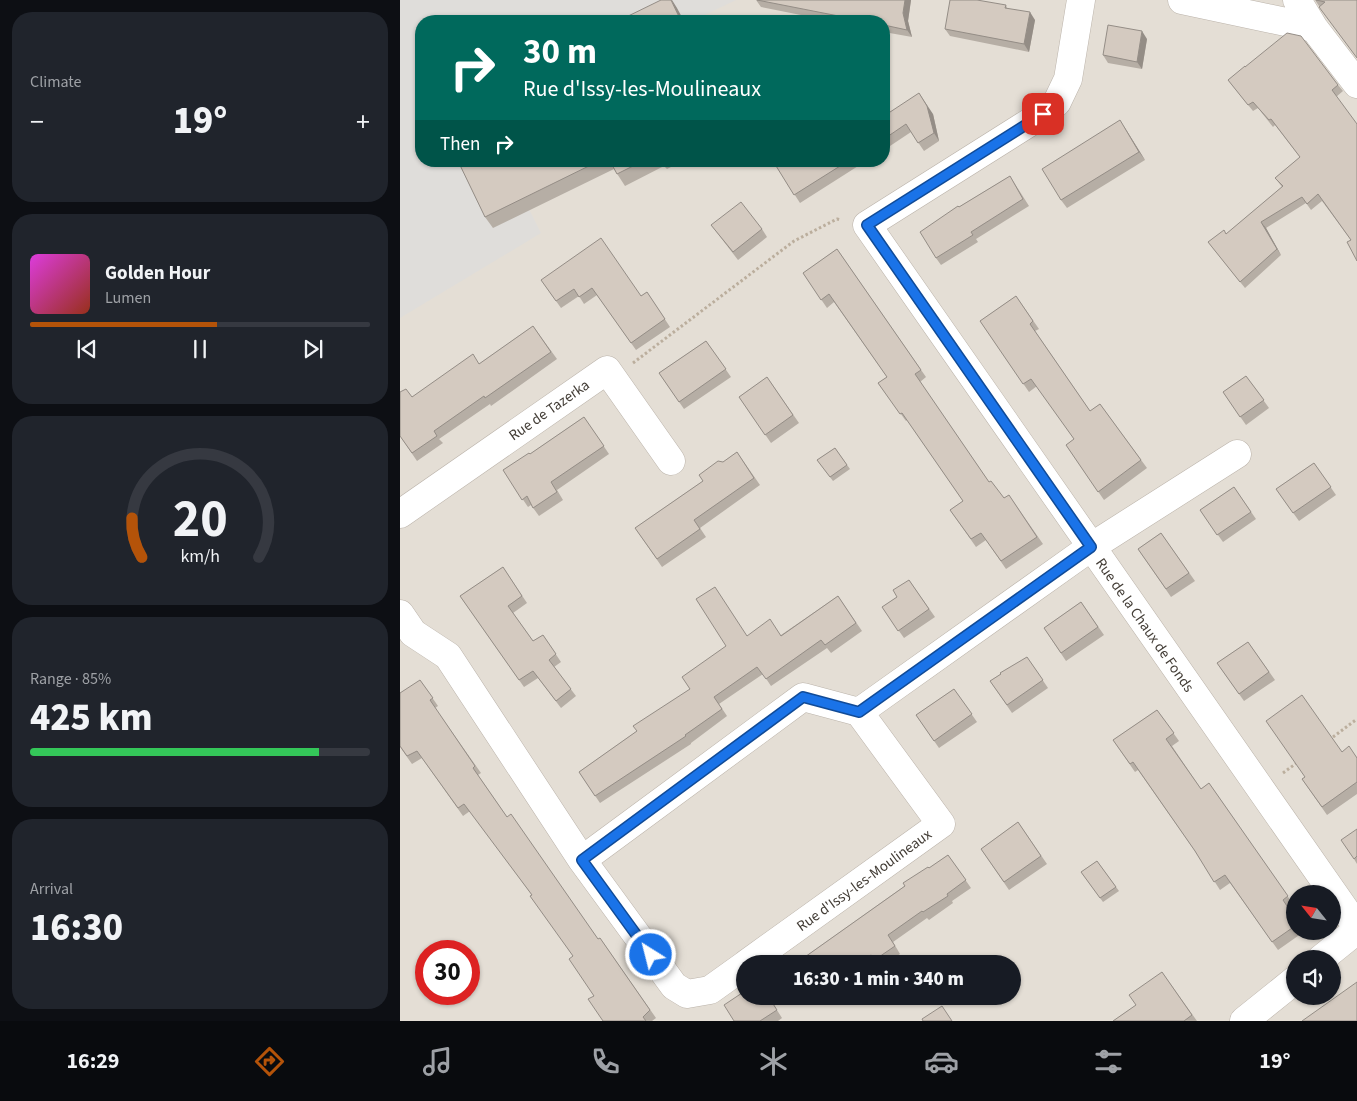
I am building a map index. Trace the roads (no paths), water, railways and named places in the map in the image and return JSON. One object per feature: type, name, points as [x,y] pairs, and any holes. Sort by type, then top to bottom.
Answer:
[{"type":"street","name":"Rue de la Chaux de Fonds","points":[[1081,0],[1068,79],[1057,102],[1043,114],[867,225],[1357,928]]},
{"type":"street","points":[[1182,0],[1314,28]]},
{"type":"street","points":[[1297,0],[1314,28],[1357,84]]},
{"type":"street","name":"Rue de Tazerka","points":[[400,514],[607,370],[671,461]]},
{"type":"street","points":[[582,860],[803,697],[859,712],[1091,547],[1236,454]]},
{"type":"street","name":"Rue d'Issy-les-Moulineaux","points":[[400,614],[413,632],[448,656],[582,860],[674,986],[687,994],[710,990],[736,971]]},
{"type":"street","name":"Rue d'Issy-les-Moulineaux","points":[[759,955],[941,824],[859,712]]},
{"type":"street","points":[[1331,950],[1357,928]]},
{"type":"street","points":[[1244,1021],[1286,987]]}]
